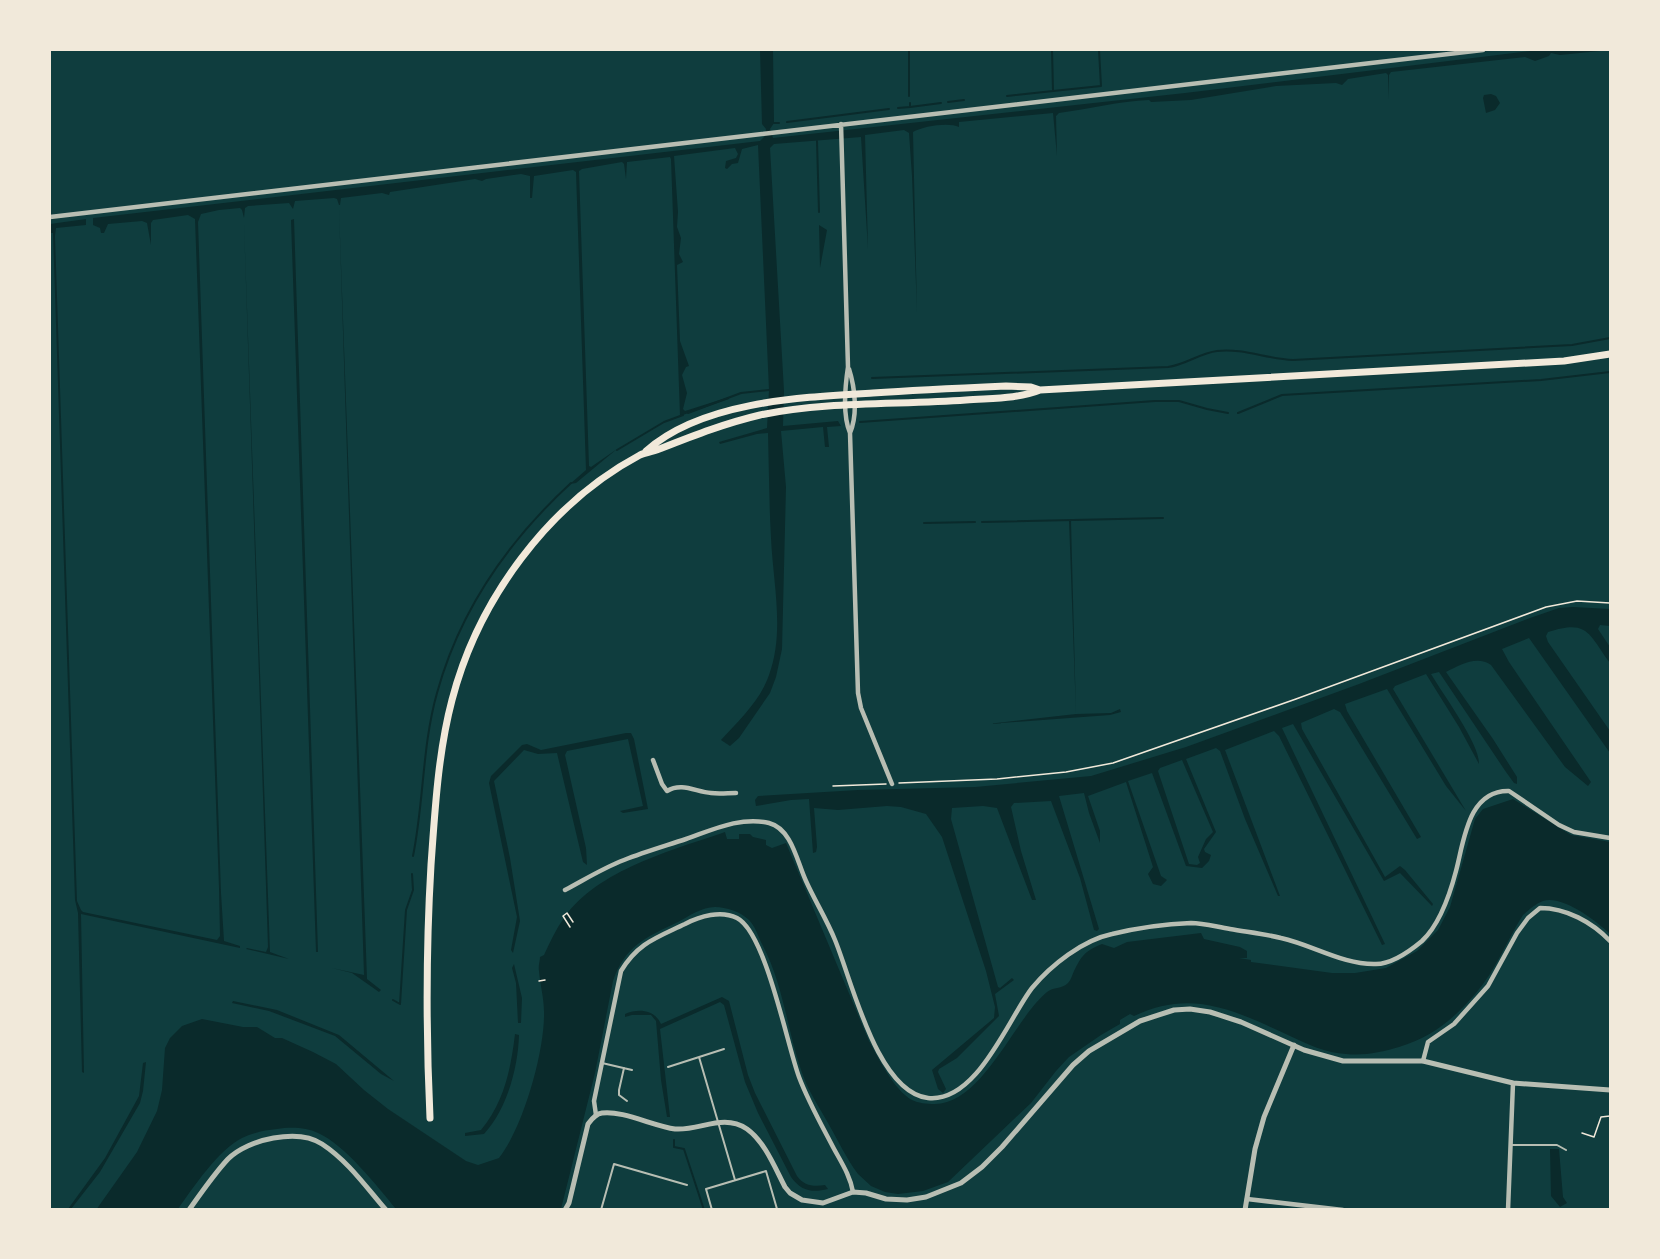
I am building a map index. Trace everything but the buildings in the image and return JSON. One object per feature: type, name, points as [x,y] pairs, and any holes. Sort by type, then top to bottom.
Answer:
[{"type":"main road","points":[[430,1118],[426,1011],[433,845],[446,727],[460,672],[487,614],[526,553],[543,533],[580,498],[609,475],[645,453],[712,428],[786,410],[984,398],[1032,393],[1040,390],[1527,364],[1611,354]]},
{"type":"main road","points":[[645,453],[656,442],[694,423],[729,411],[784,399],[1006,386],[1031,387],[1040,390]]},
{"type":"street","points":[[50,217],[1483,50]]},
{"type":"street","points":[[841,126],[848,367],[850,394],[855,405],[854,425],[850,433]]},
{"type":"street","points":[[850,394],[846,406],[850,433],[858,693],[861,708],[892,784]]},
{"type":"street","points":[[653,760],[667,791],[683,786],[711,793],[736,794]]},
{"type":"street","points":[[565,890],[624,860],[723,826],[756,821],[778,826],[786,834],[836,941],[869,1031],[885,1065],[905,1089],[930,1099],[951,1093],[973,1077],[988,1061],[1039,980],[1086,942],[1138,928],[1198,924],[1282,938],[1355,963],[1383,964],[1409,950],[1433,929],[1441,915],[1456,873],[1468,823],[1481,802],[1494,792],[1509,791],[1540,814],[1574,832],[1611,838]]},
{"type":"street","points":[[1423,1061],[1428,1042],[1454,1024],[1488,986],[1517,933],[1528,918],[1540,908],[1555,908],[1568,912],[1611,941]]},
{"type":"street","points":[[597,1115],[594,1101],[621,971],[632,954],[650,941],[690,921],[725,914],[739,919],[761,953],[799,1078],[850,1178],[853,1192]]},
{"type":"street","points":[[565,1209],[588,1124],[597,1115],[613,1114],[676,1129],[718,1122],[737,1124],[748,1130],[759,1141],[785,1187],[802,1200],[823,1203],[853,1192],[886,1199],[907,1200],[926,1197],[961,1183],[982,1167],[1073,1065],[1109,1039],[1155,1014],[1174,1010],[1190,1009],[1210,1012],[1241,1022],[1326,1058],[1343,1061],[1423,1061],[1513,1083],[1611,1090]]},
{"type":"street","points":[[1245,1209],[1255,1149],[1264,1117],[1294,1046]]},
{"type":"street","points":[[1508,1209],[1513,1083]]},
{"type":"street","points":[[189,1209],[229,1158],[241,1149],[284,1136],[307,1137],[321,1143],[346,1164],[386,1209]]},
{"type":"street","points":[[1247,1199],[1321,1209],[1344,1209]]},
{"type":"lane","points":[[668,1067],[724,1049]]},
{"type":"lane","points":[[699,1057],[735,1180]]},
{"type":"lane","points":[[602,1063],[632,1070]]},
{"type":"lane","points":[[624,1068],[618,1090],[619,1095],[627,1101]]},
{"type":"lane","points":[[1510,1145],[1557,1145],[1566,1150]]},
{"type":"lane","points":[[601,1209],[614,1164],[687,1185]]},
{"type":"lane","points":[[712,1209],[706,1189],[766,1171],[777,1209],[775,1209]]},
{"type":"path","points":[[832,786],[997,779],[1066,772],[1113,763],[1296,699],[1546,606],[1577,601],[1611,603]]},
{"type":"path","points":[[570,927],[563,916],[567,913],[573,922]]},
{"type":"path","points":[[539,981],[545,980]]},
{"type":"path","points":[[1582,1133],[1594,1137],[1601,1117],[1611,1116]]},
{"type":"water","points":[[760,50],[773,50],[774,123],[770,129],[773,138],[1185,93],[1539,50],[1610,50],[1560,55],[1551,53],[1535,61],[1525,57],[1391,72],[1389,99],[1386,73],[1348,79],[1342,85],[1336,83],[1276,86],[1191,100],[1115,103],[1059,113],[1056,116],[1057,156],[1053,113],[959,122],[959,127],[929,126],[917,130],[913,132],[917,312],[909,133],[904,130],[865,135],[868,249],[861,137],[774,144],[770,148],[784,391],[783,426],[838,421],[841,426],[827,427],[829,447],[825,447],[823,427],[781,431],[786,487],[782,649],[770,693],[739,738],[730,746],[721,740],[755,702],[769,675],[774,659],[777,625],[770,525],[768,433],[720,444],[719,442],[767,428],[769,390],[758,145],[742,149],[738,163],[732,164],[727,169],[725,168],[726,161],[736,158],[738,154],[735,148],[674,156],[677,227],[681,238],[679,254],[683,262],[677,265],[680,341],[689,366],[682,375],[687,393],[683,409],[685,411],[729,397],[729,399],[680,416],[671,159],[670,157],[627,162],[626,179],[622,162],[579,171],[589,466],[591,467],[617,449],[576,483],[570,484],[586,470],[576,172],[573,170],[534,176],[532,198],[530,198],[530,176],[521,174],[390,192],[389,195],[382,193],[341,198],[340,205],[334,198],[295,201],[293,209],[289,203],[248,206],[245,208],[244,218],[240,208],[201,214],[198,222],[221,893],[224,941],[240,946],[240,948],[81,914],[84,1073],[82,1072],[53,233],[50,233],[50,224],[86,219],[86,225],[56,228],[55,236],[77,901],[83,912],[217,940],[220,936],[219,888],[195,219],[188,215],[153,220],[151,245],[147,223],[142,221],[108,224],[104,233],[101,233],[100,228],[93,225],[93,218],[760,141],[765,136],[766,129],[762,124]]},
{"type":"water","points":[[1484,95],[1496,96],[1500,103],[1495,110],[1486,113],[1483,98]]},
{"type":"water","points":[[339,209],[367,979],[381,990],[379,992],[352,973],[332,968],[364,975]]},
{"type":"water","points":[[294,219],[318,952],[316,952],[291,220]]},
{"type":"water","points":[[244,224],[270,952],[289,959],[246,949],[266,952],[268,947]]},
{"type":"water","points":[[819,225],[827,230],[820,268]]},
{"type":"water","points":[[1069,520],[1071,521],[1076,714]]},
{"type":"water","points":[[1559,608],[1610,609],[1610,626],[1600,625],[1598,629],[1610,647],[1610,663],[1586,631],[1579,628],[1561,628],[1548,632],[1546,636],[1610,731],[1610,753],[1529,638],[1502,649],[1591,782],[1588,786],[1565,767],[1491,665],[1486,662],[1468,662],[1446,672],[1493,739],[1517,777],[1517,784],[1506,772],[1439,672],[1431,674],[1467,732],[1478,755],[1479,764],[1426,674],[1395,686],[1393,689],[1466,811],[1446,786],[1387,689],[1345,704],[1421,837],[1417,839],[1340,712],[1334,709],[1301,723],[1302,729],[1385,877],[1400,866],[1433,904],[1432,906],[1400,873],[1384,881],[1293,724],[1282,728],[1385,944],[1382,945],[1279,736],[1274,731],[1225,750],[1280,896],[1278,896],[1245,819],[1220,751],[1216,748],[1186,759],[1216,832],[1204,849],[1211,855],[1202,868],[1186,866],[1152,773],[1128,781],[1161,876],[1167,880],[1161,886],[1153,884],[1148,874],[1153,867],[1126,782],[1088,796],[1100,831],[1100,843],[1084,793],[1059,796],[1099,929],[1097,931],[1094,930],[1080,878],[1051,801],[1014,803],[1011,807],[1036,900],[1032,900],[997,808],[983,806],[952,808],[951,819],[998,987],[1000,988],[1012,978],[1014,980],[995,994],[999,1016],[957,1058],[939,1069],[938,1072],[946,1089],[943,1093],[938,1089],[932,1070],[994,1018],[995,1007],[986,971],[942,837],[926,814],[901,807],[838,810],[814,808],[817,847],[816,852],[813,853],[809,799],[756,806],[755,800],[758,796],[858,790],[975,787],[1091,776],[1186,747]],"holes":[[[1182,760],[1213,832],[1206,839],[1198,857],[1200,863],[1189,864],[1158,771],[1160,768]]]},
{"type":"water","points":[[1120,709],[1121,712],[1110,715],[988,724],[1076,714],[1111,713]]},
{"type":"water","points":[[631,733],[634,739],[648,809],[623,813],[620,811],[643,806],[628,739],[567,751],[565,755],[586,848],[587,865],[583,862],[557,753],[538,754],[524,750],[494,781],[520,921],[513,953],[511,950],[517,917],[489,783],[491,776],[522,745],[527,744],[541,750]]},
{"type":"water","points":[[1513,799],[1571,835],[1610,842],[1610,934],[1588,916],[1569,905],[1551,900],[1540,902],[1523,915],[1483,984],[1451,1019],[1411,1043],[1373,1053],[1353,1054],[1324,1050],[1251,1018],[1214,1006],[1195,1003],[1175,1004],[1134,1016],[1130,1014],[1120,1020],[1120,1024],[1069,1057],[1031,1103],[948,1182],[923,1191],[898,1194],[885,1192],[871,1186],[858,1174],[806,1084],[776,977],[755,928],[742,915],[715,907],[696,912],[647,938],[630,951],[618,969],[613,981],[595,1073],[561,1209],[396,1209],[339,1146],[313,1131],[293,1128],[259,1132],[233,1143],[207,1170],[178,1209],[96,1210],[137,1152],[157,1111],[162,1090],[165,1048],[170,1038],[182,1026],[202,1019],[243,1027],[257,1027],[275,1038],[282,1038],[313,1052],[336,1064],[388,1109],[466,1161],[478,1165],[499,1158],[508,1145],[524,1109],[537,1067],[544,1012],[539,969],[540,957],[544,955],[564,918],[578,901],[616,874],[660,854],[725,832],[727,839],[739,839],[739,834],[750,834],[766,840],[766,845],[772,848],[786,843],[877,1056],[893,1082],[905,1095],[917,1102],[934,1104],[951,1101],[967,1091],[982,1076],[1035,1005],[1049,990],[1068,983],[1085,954],[1102,944],[1114,948],[1127,942],[1201,933],[1204,939],[1240,947],[1247,951],[1247,958],[1239,958],[1251,960],[1251,962],[1332,973],[1355,973],[1386,968],[1417,951],[1438,930],[1450,907],[1475,819],[1483,809]]},
{"type":"water","points":[[514,964],[522,998],[521,1023],[518,1023],[516,983],[512,968]]},
{"type":"water","points":[[722,997],[729,1001],[748,1075],[755,1093],[797,1176],[806,1184],[825,1185],[828,1189],[807,1190],[791,1177],[758,1113],[745,1082],[724,1005],[720,1002],[660,1029],[670,1117],[667,1117],[656,1021],[651,1015],[625,1017],[625,1014],[636,1011],[651,1013],[661,1024]]},
{"type":"water","points":[[233,1001],[277,1010],[339,1035],[394,1081],[381,1074],[335,1036],[269,1011],[232,1003]]},
{"type":"water","points":[[515,1034],[519,1035],[514,1074],[499,1113],[484,1134],[465,1136],[465,1133],[481,1130],[501,1097],[509,1072]]},
{"type":"water","points":[[146,1062],[140,1103],[100,1172],[71,1209],[68,1209],[105,1158],[139,1096],[143,1063]]},
{"type":"water","points":[[1550,1149],[1559,1149],[1563,1197],[1567,1203],[1560,1207],[1551,1196]]},
{"type":"waterway","points":[[909,50],[909,96]]},
{"type":"waterway","points":[[1007,96],[1053,91],[1052,50]]},
{"type":"waterway","points":[[1053,91],[1101,86],[1099,50]]},
{"type":"waterway","points":[[948,102],[964,100]]},
{"type":"waterway","points":[[898,108],[910,107],[910,103]]},
{"type":"waterway","points":[[910,107],[941,103]]},
{"type":"waterway","points":[[787,122],[889,109]]},
{"type":"waterway","points":[[774,123],[779,123]]},
{"type":"waterway","points":[[817,141],[819,212]]},
{"type":"waterway","points":[[872,378],[1168,367],[1205,354],[1227,350],[1293,360],[1572,345],[1610,338]]},
{"type":"waterway","points":[[1238,413],[1282,395],[1541,380],[1610,372]]},
{"type":"waterway","points":[[688,413],[741,393],[769,390]]},
{"type":"waterway","points":[[860,422],[1155,401],[1179,401],[1228,413]]},
{"type":"waterway","points":[[617,450],[664,422],[683,415]]},
{"type":"waterway","points":[[413,856],[432,713],[447,662],[459,633],[489,578],[507,553],[548,505],[571,483]]},
{"type":"waterway","points":[[982,522],[1163,518]]},
{"type":"waterway","points":[[924,523],[975,522]]},
{"type":"waterway","points":[[393,1000],[400,1004],[406,910],[413,890],[412,874]]},
{"type":"waterway","points":[[674,1140],[674,1147],[684,1149],[704,1210]]}]
